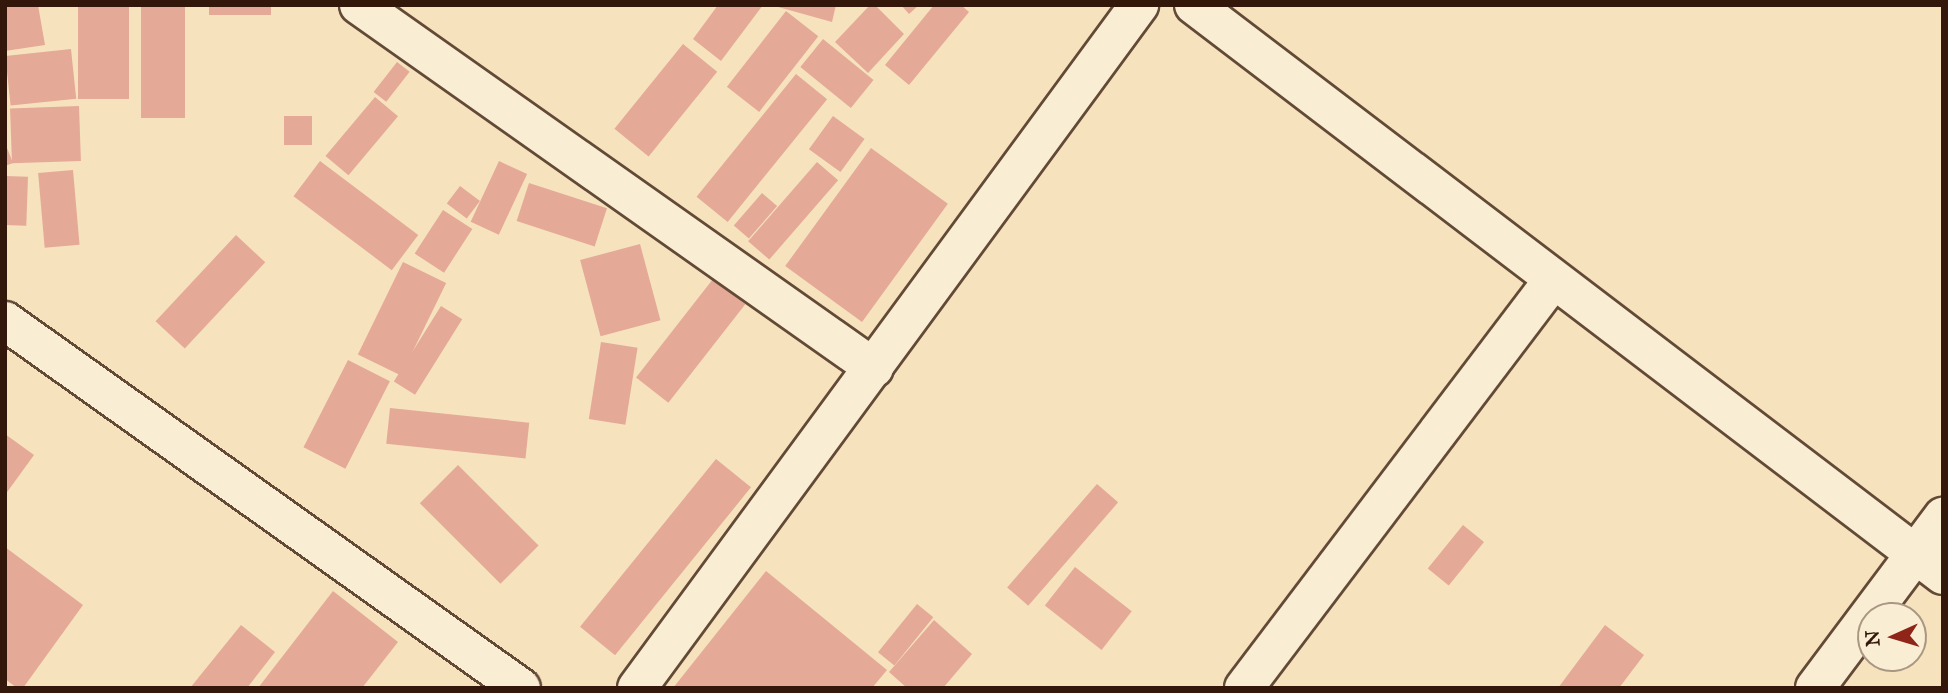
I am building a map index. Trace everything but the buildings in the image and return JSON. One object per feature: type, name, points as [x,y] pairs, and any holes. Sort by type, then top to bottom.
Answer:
[{"type":"street","points":[[359,5],[874,368]]},
{"type":"street","points":[[636,688],[1139,5]]},
{"type":"street","points":[[1194,5],[1928,564]]},
{"type":"street","points":[[1244,688],[1553,280]]},
{"type":"street","points":[[5,321],[521,688]]},
{"type":"street","points":[[1815,688],[1928,564],[1943,517]]}]
